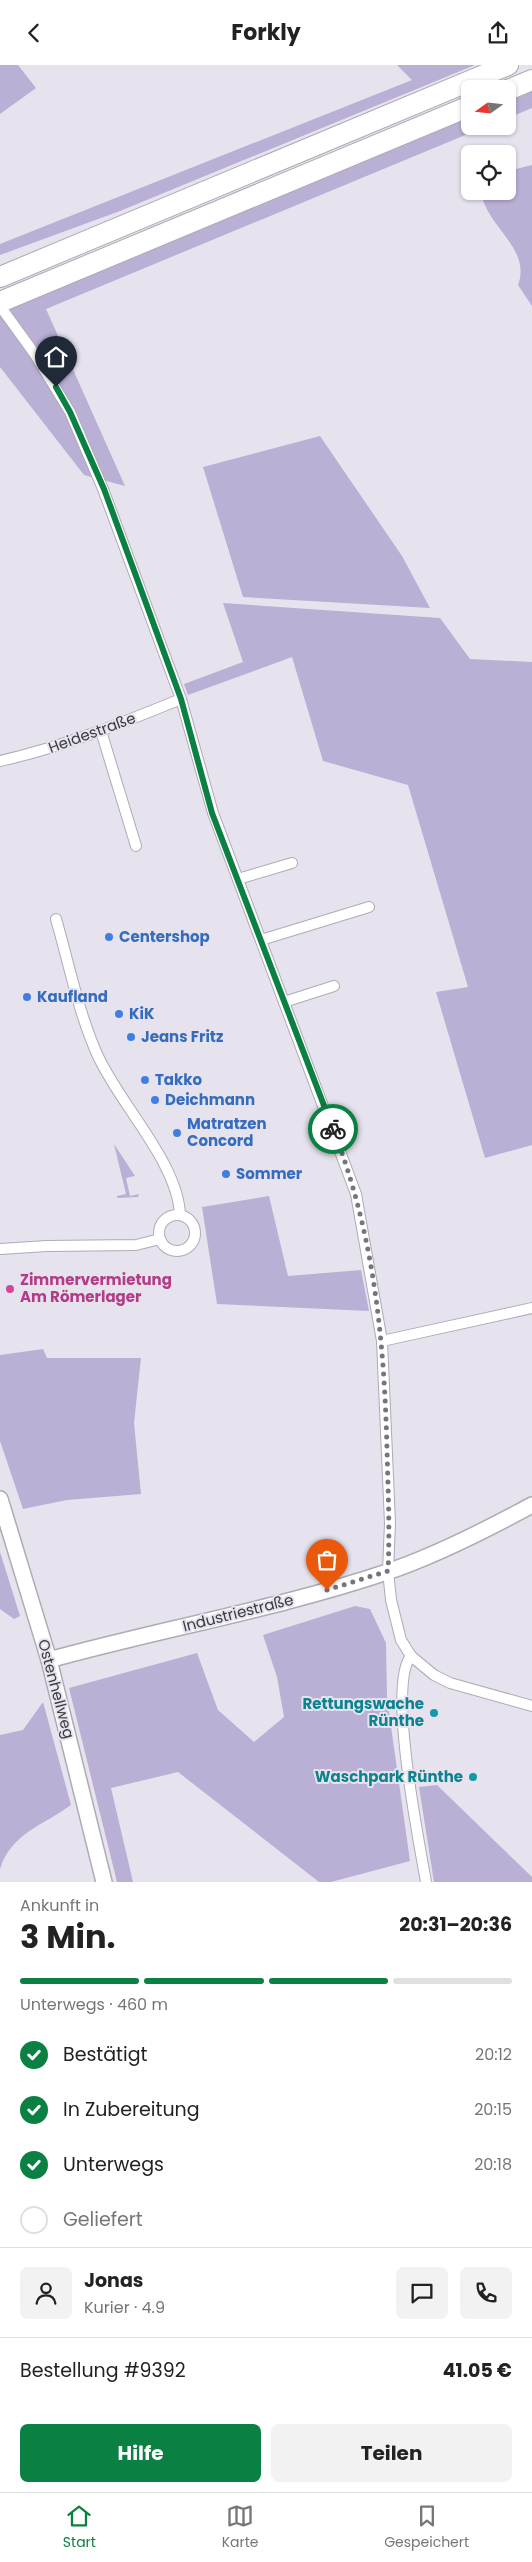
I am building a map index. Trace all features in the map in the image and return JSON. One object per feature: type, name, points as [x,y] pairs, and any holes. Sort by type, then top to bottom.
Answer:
[{"type":"highway","points":[[0,277],[508,65]]},
{"type":"highway","points":[[516,87],[532,80]]},
{"type":"highway","points":[[0,302],[461,110]]},
{"type":"street","points":[[0,306],[53,382],[70,412],[104,489],[181,699],[212,813],[356,1195],[382,1341],[390,1523],[388,1571],[395,1621],[401,1640],[411,1656],[434,1675],[450,1683],[532,1706]]},
{"type":"street","name":"Heidestraße","points":[[1,758],[30,755],[101,731],[181,699]]},
{"type":"street","points":[[101,731],[136,846]]},
{"type":"street","points":[[238,879],[292,863]]},
{"type":"street","points":[[261,940],[369,907]]},
{"type":"street","points":[[56,919],[88,1031],[97,1055],[124,1103],[161,1160],[174,1186],[180,1215],[192,1223],[194,1237],[191,1243],[187,1248],[174,1250],[163,1244],[160,1239],[161,1224],[166,1218],[180,1215]]},
{"type":"street","points":[[284,1002],[334,986]]},
{"type":"street","points":[[0,1249],[46,1246],[136,1245],[160,1239]]},
{"type":"street","points":[[382,1341],[532,1307]]},
{"type":"street","name":"Ostenhellweg","points":[[0,1499],[49,1661],[104,1882]]},
{"type":"street","name":"Industriestraße","points":[[49,1661],[251,1611],[388,1571],[480,1532],[532,1505]]},
{"type":"street","points":[[411,1656],[406,1661],[403,1672],[402,1712],[408,1766],[426,1882]]},
{"type":"shaded area","points":[[0,65],[18,65],[36,88],[0,114]]},
{"type":"shaded area","points":[[397,65],[475,65],[120,211],[0,255],[0,244],[412,80]]},
{"type":"shaded area","points":[[532,88],[532,108],[516,115],[516,95]]},
{"type":"shaded area","points":[[461,117],[461,135],[465,135],[46,309],[125,486],[84,475],[0,367],[0,309]]},
{"type":"shaded area","points":[[532,165],[532,306],[518,285],[521,272],[514,248],[490,215],[483,200],[516,200],[516,169]]},
{"type":"shaded area","points":[[320,436],[402,556],[430,608],[243,597],[203,467]]},
{"type":"shaded area","points":[[223,603],[440,618],[470,659],[532,662],[532,1145],[485,1158],[436,992],[468,987],[408,785],[323,761],[292,657],[188,695],[184,684],[243,662]]},
{"type":"shaded area","points":[[114,1144],[135,1176],[126,1178],[130,1196],[139,1194],[138,1197],[117,1198],[117,1196],[126,1194]]},
{"type":"shaded area","points":[[269,1196],[288,1276],[361,1270],[369,1311],[217,1304],[202,1207]]},
{"type":"shaded area","points":[[43,1349],[47,1358],[141,1358],[134,1423],[141,1494],[67,1500],[23,1509],[0,1441],[0,1355]]},
{"type":"shaded area","points":[[0,1552],[20,1616],[14,1619],[0,1609]]},
{"type":"shaded area","points":[[355,1606],[370,1609],[386,1643],[387,1698],[410,1861],[331,1882],[319,1882],[178,1772],[111,1788],[133,1882],[117,1882],[69,1688],[197,1653],[218,1710],[254,1742],[284,1717],[277,1677],[263,1635]]},
{"type":"shaded area","points":[[43,1702],[71,1805],[20,1838],[5,1857],[0,1869],[0,1735],[23,1730]]},
{"type":"shaded area","points":[[437,1785],[532,1877],[532,1882],[434,1882],[419,1787]]},
{"type":"way so far","points":[[327,1590],[388,1571],[390,1538],[386,1399],[380,1326],[356,1195],[333,1129]]},
{"type":"place","name":"Centershop","points":[[109,937]]},
{"type":"place","name":"Kaufland","points":[[27,997]]},
{"type":"place","name":"KiK","points":[[119,1014]]},
{"type":"place","name":"Jeans Fritz","points":[[131,1037]]},
{"type":"place","name":"Takko","points":[[145,1080]]},
{"type":"place","name":"Deichmann","points":[[155,1100]]},
{"type":"place","name":"Matratzen Concord","points":[[177,1133]]},
{"type":"place","name":"Sommer","points":[[226,1174]]},
{"type":"place","name":"Zimmervermietung Am Römerlager","points":[[10,1289]]},
{"type":"place","name":"Rettungswache Rünthe","points":[[434,1713]]},
{"type":"place","name":"Waschpark Rünthe","points":[[473,1777]]},
{"type":"route","points":[[56,387],[70,412],[104,489],[181,699],[212,813],[333,1129]]}]
